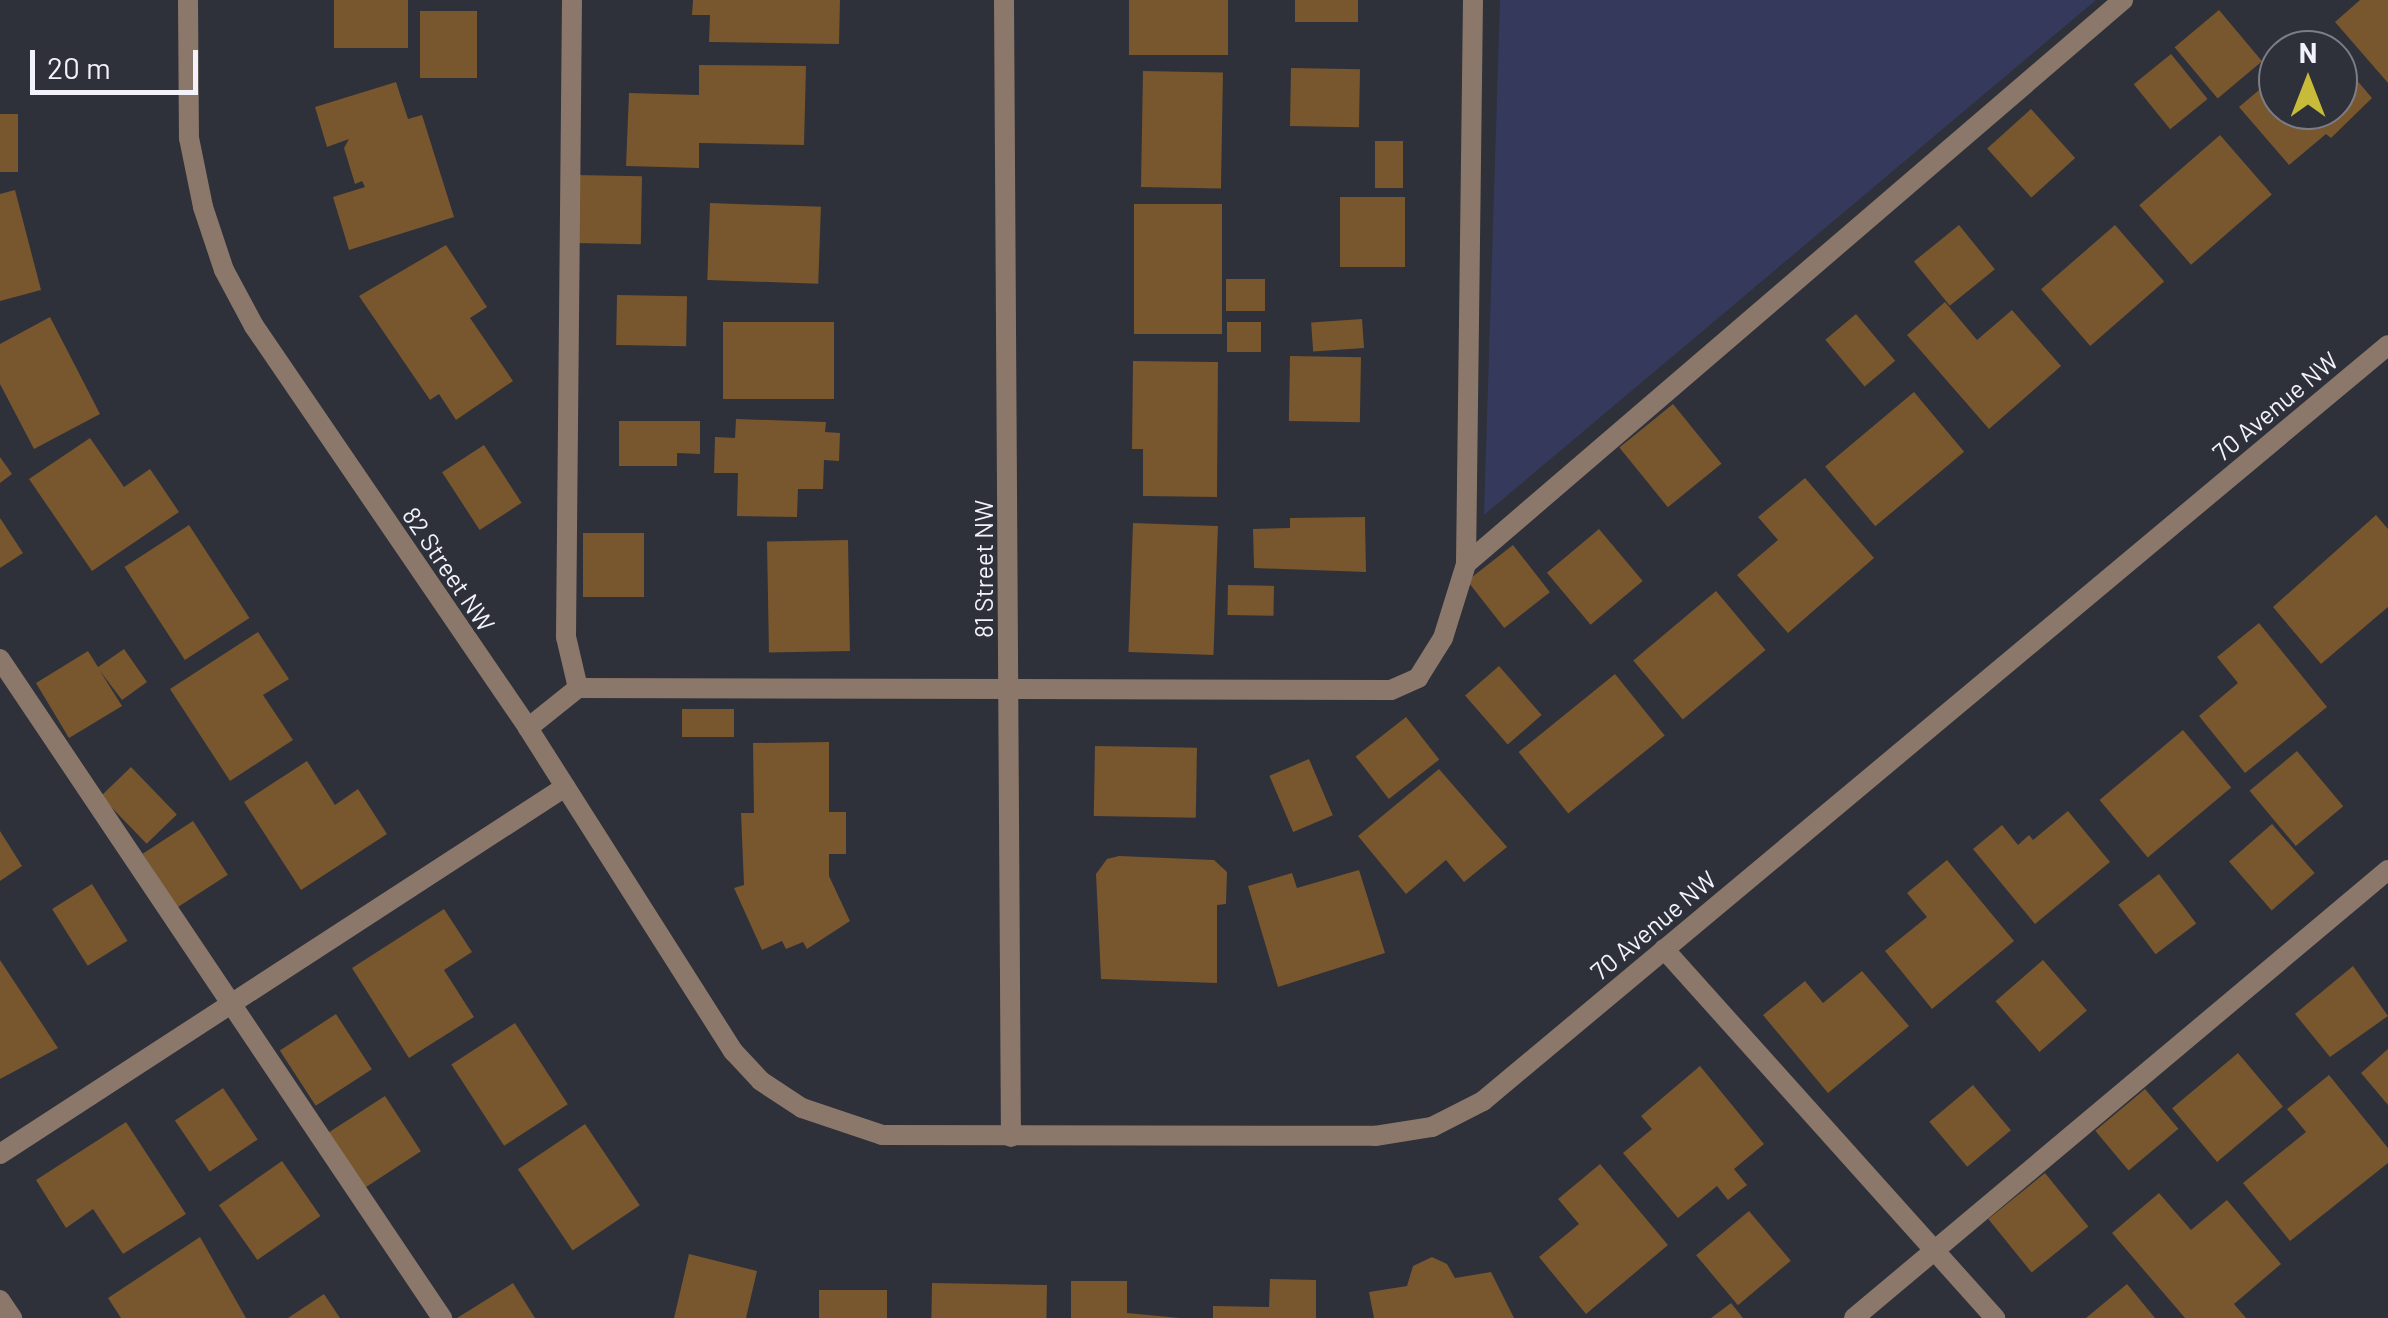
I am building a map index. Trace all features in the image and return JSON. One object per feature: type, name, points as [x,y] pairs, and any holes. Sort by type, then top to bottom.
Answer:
[{"type":"street","name":"82 Street NW","points":[[188,0],[189,138],[224,270],[254,326],[528,728],[733,1052],[761,1081],[802,1108]]},
{"type":"street","points":[[572,0],[566,637],[578,688]]},
{"type":"street","name":"81 Street NW","points":[[1004,0],[1011,1137]]},
{"type":"street","points":[[528,728],[578,688],[1010,686],[1391,690],[1418,678],[1443,638],[1466,564],[1473,0]]},
{"type":"street","points":[[1466,564],[2123,0]]},
{"type":"street","name":"70 Avenue NW","points":[[802,1108],[882,1135],[1375,1136],[1432,1126],[1482,1100],[2388,345]]},
{"type":"street","points":[[0,659],[442,1318]]},
{"type":"street","points":[[0,1154],[564,787]]},
{"type":"street","points":[[1854,1318],[2388,870]]},
{"type":"street","points":[[1664,948],[1937,1247],[1994,1318]]},
{"type":"street","points":[[0,1300],[12,1318]]},
{"type":"shaded area","points":[[1500,0],[2096,0],[1484,515]]},
{"type":"building","points":[[334,0],[408,0],[408,48],[334,48]]},
{"type":"building","points":[[693,0],[840,0],[839,44],[709,42],[710,15],[692,15]]},
{"type":"building","points":[[1129,0],[1228,0],[1228,55],[1129,55]]},
{"type":"building","points":[[1295,0],[1358,0],[1358,22],[1295,22]]},
{"type":"building","points":[[2360,0],[2388,0],[2388,83],[2358,48],[2358,30],[2342,30],[2335,22]]},
{"type":"building","points":[[2219,10],[2258,56],[2258,65],[2218,99],[2175,47]]},
{"type":"building","points":[[420,11],[477,11],[477,78],[420,78]]},
{"type":"building","points":[[2171,54],[2208,99],[2170,129],[2134,84]]},
{"type":"building","points":[[699,65],[806,66],[804,145],[699,143],[699,168],[626,166],[629,93],[699,95]]},
{"type":"building","points":[[1291,68],[1360,69],[1359,127],[1290,126]]},
{"type":"building","points":[[1143,71],[1223,72],[1221,188],[1141,187]]},
{"type":"building","points":[[396,82],[408,119],[422,115],[454,217],[349,250],[333,197],[365,187],[362,181],[355,184],[344,148],[349,139],[327,147],[315,107]]},
{"type":"building","points":[[2358,82],[2372,98],[2358,112]]},
{"type":"building","points":[[2258,91],[2258,129],[2239,107]]},
{"type":"building","points":[[2031,109],[2075,158],[2031,198],[1987,148]]},
{"type":"building","points":[[0,114],[18,114],[18,172],[0,172]]},
{"type":"building","points":[[2259,130],[2339,130],[2331,138],[2326,134],[2289,165]]},
{"type":"building","points":[[2220,135],[2272,195],[2191,265],[2139,205]]},
{"type":"building","points":[[1375,141],[1403,141],[1403,188],[1375,188]]},
{"type":"building","points":[[576,175],[642,176],[641,244],[575,243]]},
{"type":"building","points":[[15,190],[41,290],[0,301],[0,194]]},
{"type":"building","points":[[1340,197],[1405,197],[1405,267],[1340,267]]},
{"type":"building","points":[[710,203],[821,207],[818,284],[707,280]]},
{"type":"building","points":[[1134,204],[1222,204],[1222,334],[1134,334]]},
{"type":"building","points":[[1959,225],[1995,269],[1950,306],[1914,262]]},
{"type":"building","points":[[2115,225],[2164,282],[2090,346],[2041,289]]},
{"type":"building","points":[[446,245],[487,307],[470,318],[513,381],[456,420],[439,394],[430,400],[359,296]]},
{"type":"building","points":[[1226,279],[1265,279],[1265,311],[1226,311]]},
{"type":"building","points":[[617,295],[687,296],[686,346],[616,345]]},
{"type":"building","points":[[1945,302],[1977,340],[2012,310],[2061,366],[1989,429],[1907,335]]},
{"type":"building","points":[[1856,314],[1895,361],[1865,386],[1825,340]]},
{"type":"building","points":[[50,317],[100,414],[34,449],[0,384],[0,344]]},
{"type":"building","points":[[1362,319],[1364,348],[1313,351],[1311,323]]},
{"type":"building","points":[[723,322],[834,322],[834,399],[723,399]]},
{"type":"building","points":[[1227,322],[1261,322],[1261,352],[1227,352]]},
{"type":"building","points":[[1290,356],[1361,357],[1360,422],[1289,421]]},
{"type":"building","points":[[1133,361],[1218,362],[1217,497],[1143,496],[1143,449],[1132,449]]},
{"type":"building","points":[[1914,392],[1964,452],[1875,526],[1825,467]]},
{"type":"building","points":[[1673,404],[1721,464],[1668,507],[1619,447]]},
{"type":"building","points":[[736,419],[826,422],[825,432],[840,433],[839,461],[824,460],[823,489],[798,489],[797,517],[737,516],[738,473],[714,473],[715,437],[735,438]]},
{"type":"building","points":[[619,421],[700,421],[700,454],[677,453],[677,466],[619,466]]},
{"type":"building","points":[[90,438],[124,487],[150,469],[179,512],[92,571],[29,479]]},
{"type":"building","points":[[484,445],[522,503],[480,530],[442,472]]},
{"type":"building","points":[[0,457],[12,474],[0,483]]},
{"type":"building","points":[[1805,478],[1874,558],[1788,633],[1737,575],[1778,540],[1758,517]]},
{"type":"building","points":[[2376,515],[2388,529],[2388,607],[2321,664],[2273,607]]},
{"type":"building","points":[[1365,517],[1366,572],[1254,568],[1253,529],[1290,528],[1290,518]]},
{"type":"building","points":[[0,518],[23,553],[0,568]]},
{"type":"building","points":[[1133,523],[1218,526],[1213,655],[1128,652]]},
{"type":"building","points":[[189,525],[249,618],[185,660],[124,567]]},
{"type":"building","points":[[1599,529],[1643,581],[1591,625],[1547,573]]},
{"type":"building","points":[[583,533],[644,533],[644,597],[583,597]]},
{"type":"building","points":[[848,540],[850,651],[769,652],[767,541]]},
{"type":"building","points":[[1513,545],[1550,592],[1504,628],[1467,581]]},
{"type":"building","points":[[1228,585],[1274,586],[1273,616],[1227,615]]},
{"type":"building","points":[[1716,591],[1765,650],[1683,719],[1633,660]]},
{"type":"building","points":[[2259,623],[2327,707],[2245,773],[2199,716],[2238,683],[2217,657]]},
{"type":"building","points":[[258,632],[289,679],[263,695],[293,740],[230,781],[170,689]]},
{"type":"building","points":[[124,649],[147,682],[122,700],[100,671],[122,706],[69,738],[36,683],[88,651],[98,667]]},
{"type":"building","points":[[1499,666],[1542,715],[1508,745],[1465,696]]},
{"type":"building","points":[[1615,674],[1665,735],[1568,813],[1519,752]]},
{"type":"building","points":[[682,709],[734,709],[734,737],[682,737]]},
{"type":"building","points":[[1406,717],[1439,760],[1389,799],[1356,756]]},
{"type":"building","points":[[2183,730],[2231,787],[2148,858],[2100,800]]},
{"type":"building","points":[[829,742],[829,812],[846,812],[846,854],[829,854],[829,876],[850,921],[807,949],[803,942],[786,949],[782,941],[762,950],[734,888],[744,885],[741,813],[754,813],[753,743]]},
{"type":"building","points":[[1095,746],[1197,748],[1196,818],[1094,816]]},
{"type":"building","points":[[2297,751],[2343,806],[2296,846],[2250,791]]},
{"type":"building","points":[[1309,759],[1333,815],[1293,832],[1269,776]]},
{"type":"building","points":[[307,761],[335,805],[358,789],[387,834],[301,890],[244,802]]},
{"type":"building","points":[[131,767],[177,814],[147,844],[101,796]]},
{"type":"building","points":[[1439,769],[1507,847],[1464,882],[1446,860],[1406,894],[1358,836]]},
{"type":"building","points":[[2068,811],[2110,862],[2035,924],[1973,849],[2002,825],[2018,845],[2029,835],[2033,840]]},
{"type":"building","points":[[193,821],[228,875],[178,907],[143,854]]},
{"type":"building","points":[[2272,824],[2315,873],[2272,910],[2229,861]]},
{"type":"building","points":[[0,831],[22,866],[0,881]]},
{"type":"building","points":[[1119,856],[1214,860],[1227,872],[1226,904],[1217,905],[1217,983],[1101,979],[1096,874],[1107,859]]},
{"type":"building","points":[[1947,860],[2014,941],[1932,1009],[1885,951],[1927,917],[1907,893]]},
{"type":"building","points":[[1359,870],[1385,953],[1278,987],[1248,886],[1292,873],[1297,888]]},
{"type":"building","points":[[2159,874],[2196,924],[2156,954],[2118,905]]},
{"type":"building","points":[[92,884],[128,941],[88,966],[52,909]]},
{"type":"building","points":[[444,909],[472,952],[444,970],[474,1017],[409,1058],[352,968]]},
{"type":"building","points":[[0,960],[58,1048],[0,1079]]},
{"type":"building","points":[[2043,960],[2087,1011],[2039,1052],[1995,1001]]},
{"type":"building","points":[[2353,966],[2388,1016],[2330,1057],[2295,1014]]},
{"type":"building","points":[[1862,971],[1909,1026],[1828,1093],[1763,1015],[1805,981],[1823,1003]]},
{"type":"building","points":[[336,1014],[372,1069],[316,1106],[280,1050]]},
{"type":"building","points":[[515,1023],[568,1104],[504,1146],[451,1064]]},
{"type":"building","points":[[2388,1049],[2388,1105],[2361,1073]]},
{"type":"building","points":[[2238,1053],[2283,1107],[2217,1162],[2172,1108]]},
{"type":"building","points":[[1700,1066],[1764,1144],[1734,1169],[1747,1185],[1728,1200],[1717,1186],[1678,1218],[1623,1153],[1652,1129],[1641,1116]]},
{"type":"building","points":[[2329,1075],[2388,1148],[2388,1163],[2290,1241],[2243,1183],[2306,1132],[2287,1109]]},
{"type":"building","points":[[1973,1085],[2011,1130],[1967,1167],[1929,1122]]},
{"type":"building","points":[[223,1088],[258,1139],[210,1172],[175,1120]]},
{"type":"building","points":[[2145,1089],[2178,1129],[2129,1171],[2095,1131]]},
{"type":"building","points":[[385,1096],[421,1151],[362,1189],[326,1134]]},
{"type":"building","points":[[126,1122],[186,1214],[123,1254],[93,1209],[66,1228],[36,1180]]},
{"type":"building","points":[[585,1124],[640,1205],[573,1251],[518,1169]]},
{"type":"building","points":[[282,1161],[320,1216],[257,1260],[219,1205]]},
{"type":"building","points":[[1600,1164],[1668,1245],[1586,1314],[1539,1257],[1579,1224],[1558,1199]]},
{"type":"building","points":[[2045,1173],[2088,1227],[2032,1273],[1988,1219]]},
{"type":"building","points":[[2159,1193],[2191,1230],[2227,1200],[2281,1264],[2234,1304],[2246,1318],[2185,1318],[2112,1233]]},
{"type":"building","points":[[1749,1211],[1791,1261],[1738,1305],[1696,1255]]},
{"type":"building","points":[[200,1237],[246,1318],[121,1318],[108,1298]]},
{"type":"building","points":[[689,1254],[757,1271],[746,1318],[674,1318]]},
{"type":"building","points":[[1432,1257],[1447,1264],[1455,1278],[1491,1272],[1514,1318],[1374,1318],[1369,1292],[1407,1286],[1413,1266]]},
{"type":"building","points":[[1270,1279],[1316,1280],[1316,1318],[1213,1318],[1213,1306],[1269,1307]]},
{"type":"building","points":[[1071,1281],[1127,1281],[1127,1313],[1180,1318],[1071,1318]]},
{"type":"building","points":[[513,1283],[535,1318],[457,1318]]},
{"type":"building","points":[[932,1283],[1047,1285],[1046,1318],[931,1318]]},
{"type":"building","points":[[2127,1284],[2155,1318],[2086,1318]]},
{"type":"building","points":[[819,1290],[887,1290],[887,1318],[819,1318]]},
{"type":"building","points":[[324,1294],[340,1318],[288,1318]]},
{"type":"building","points":[[1731,1303],[1743,1318],[1711,1318]]}]
